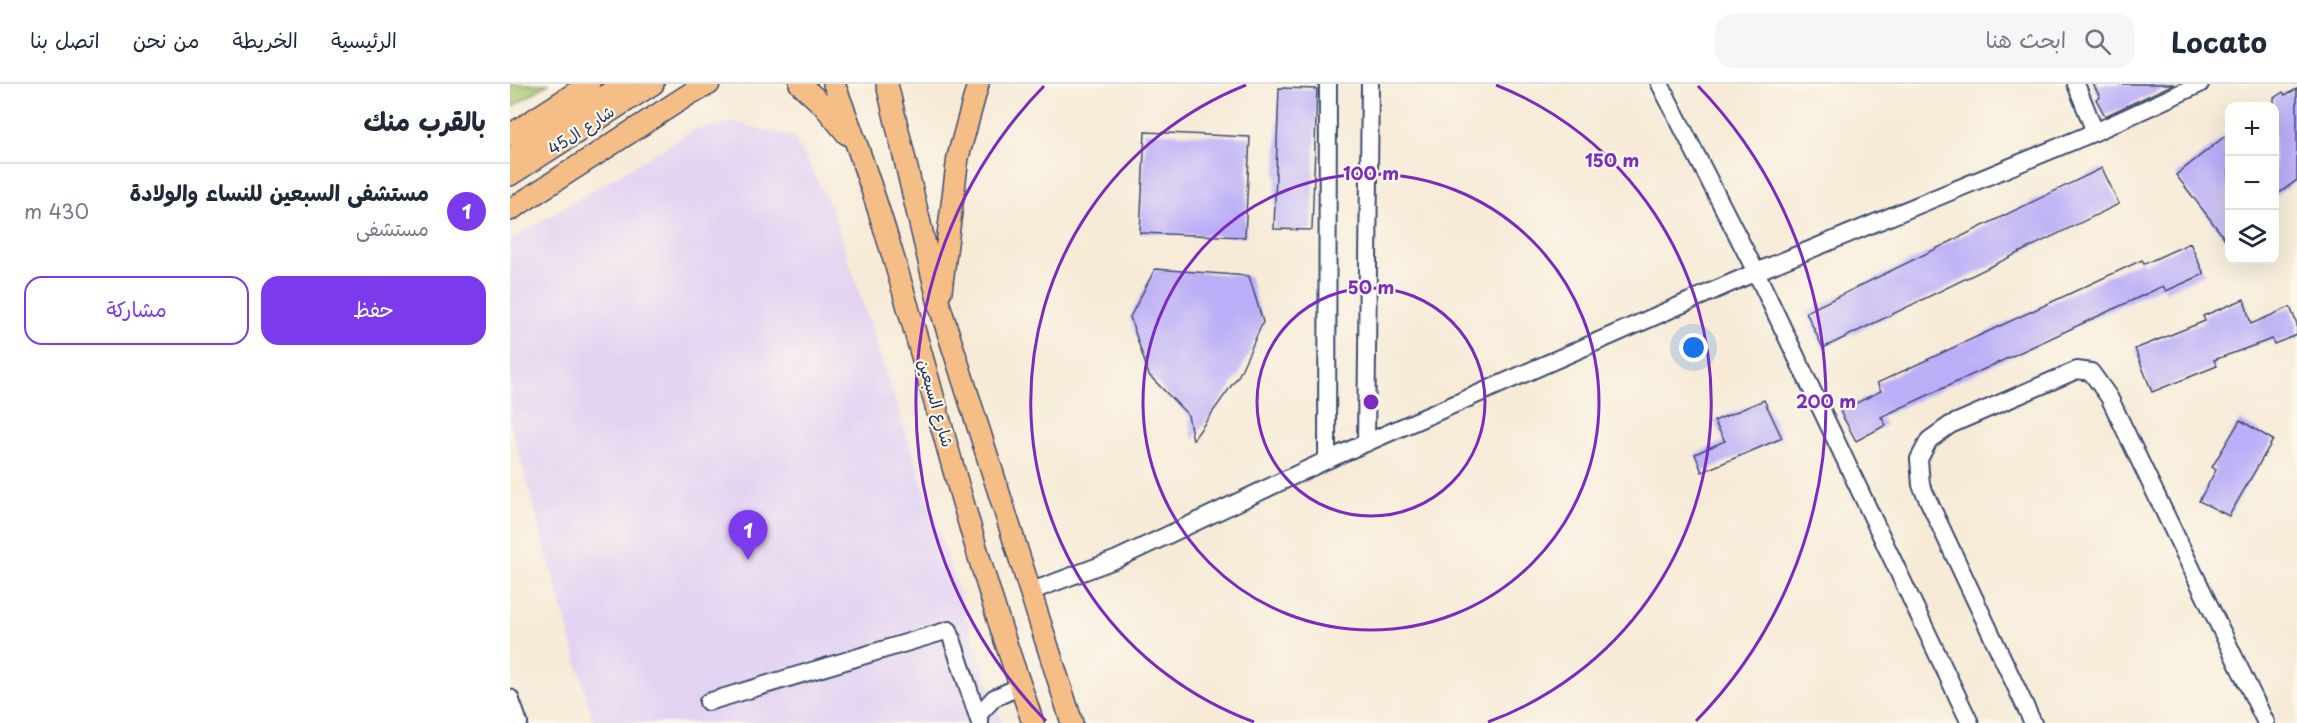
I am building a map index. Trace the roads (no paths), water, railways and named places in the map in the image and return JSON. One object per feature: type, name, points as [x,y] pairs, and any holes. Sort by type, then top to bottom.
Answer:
[{"type":"main road","points":[[510,135],[590,84]]},
{"type":"main road","name":"شارع ال45","points":[[510,159],[623,84]]},
{"type":"main road","name":"شارع ال45","points":[[510,176],[653,84]]},
{"type":"main road","points":[[800,84],[824,106],[859,148]]},
{"type":"main road","name":"شارع السبعين","points":[[834,84],[859,148],[915,326],[993,606],[1033,723]]},
{"type":"main road","name":"شارع السبعين","points":[[887,84],[939,304],[1032,591],[1072,723]]},
{"type":"main road","points":[[939,304],[958,157],[978,84]]},
{"type":"main road","points":[[510,210],[699,87]]},
{"type":"street","points":[[1326,460],[1328,84]]},
{"type":"street","points":[[1366,443],[1370,84]]},
{"type":"street","points":[[1660,84],[1756,272],[1970,723]]},
{"type":"street","points":[[2076,84],[2095,132]]},
{"type":"street","points":[[1032,591],[1117,559],[1326,460],[1756,272],[2095,132],[2200,84]]},
{"type":"street","points":[[2033,723],[1922,485],[1919,459],[1929,440],[1950,426],[2077,370],[2091,372],[2109,398],[2266,723]]},
{"type":"street","points":[[708,702],[949,630],[979,718]]},
{"type":"street","points":[[979,718],[994,698],[1021,686]]},
{"type":"street","points":[[510,698],[516,720]]},
{"type":"place","name":"مستشفى السبعين للنساء والولادة","points":[[748,560]]}]
